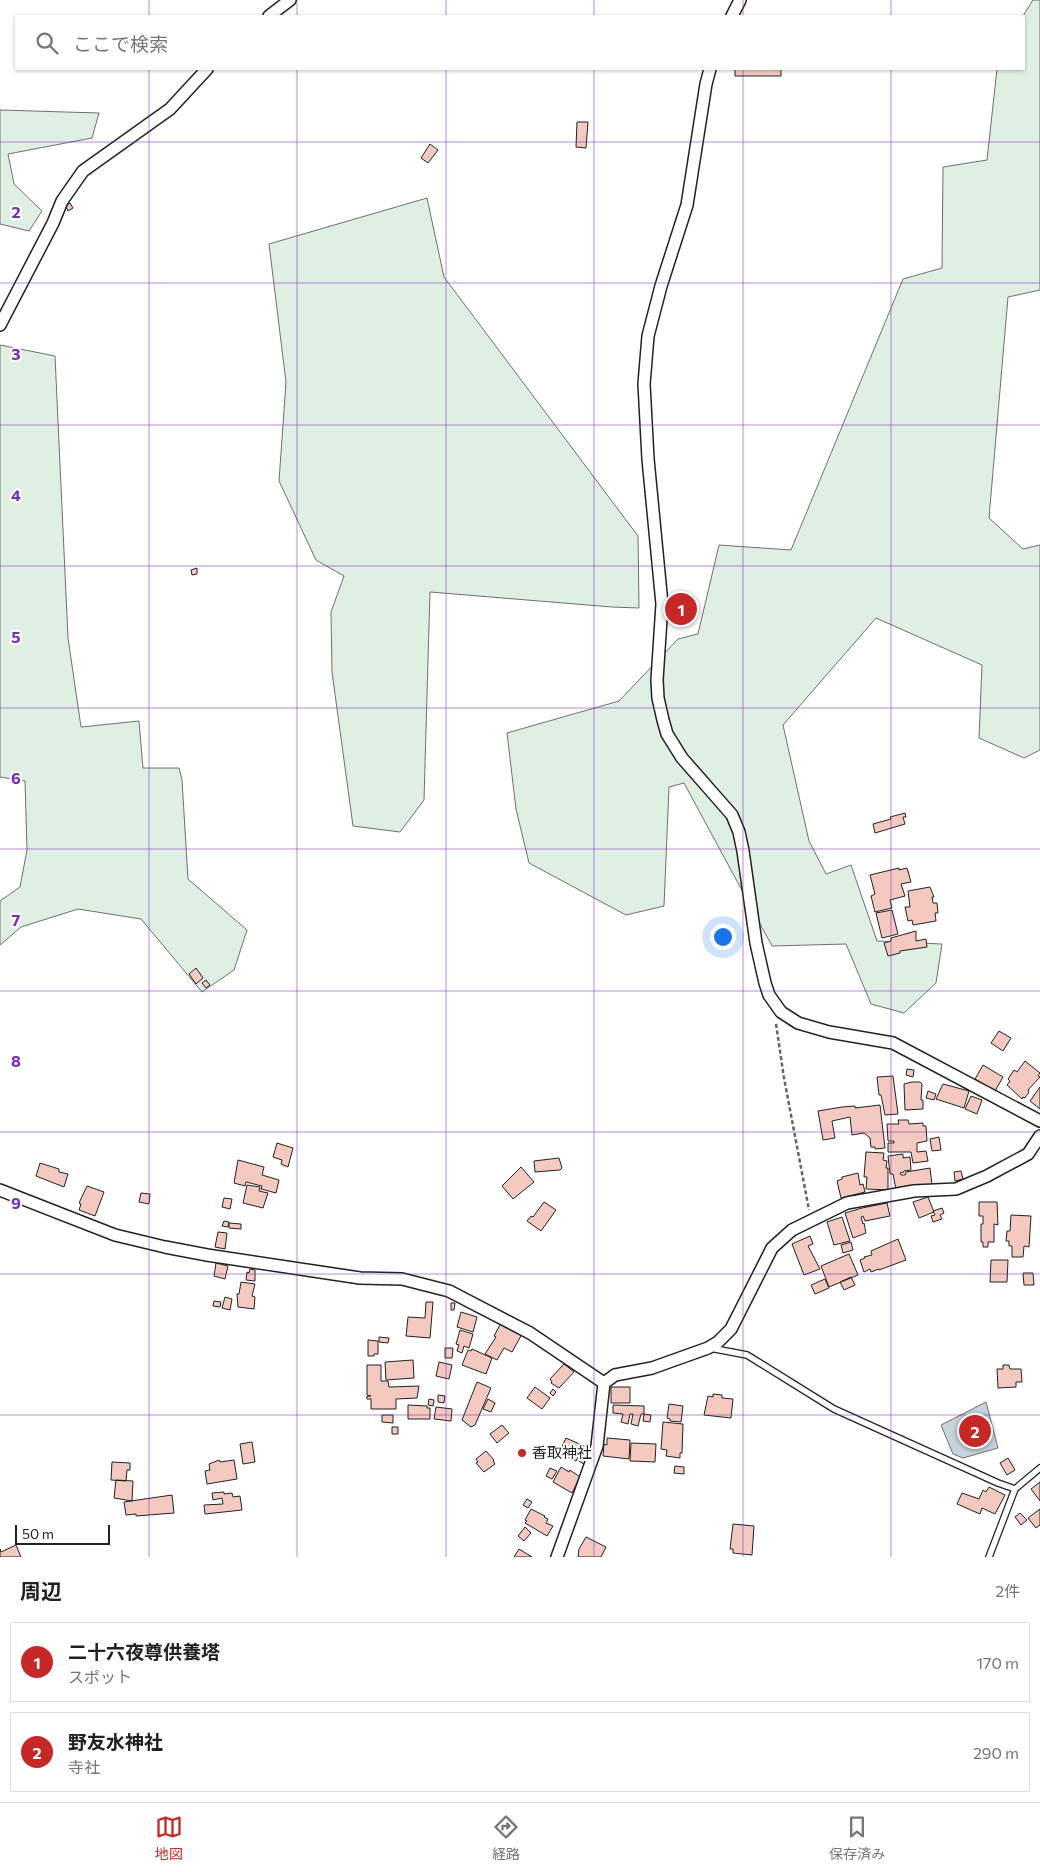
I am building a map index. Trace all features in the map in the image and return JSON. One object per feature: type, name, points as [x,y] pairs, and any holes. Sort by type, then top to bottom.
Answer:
[{"type":"street","points":[[270,15],[290,0]]},
{"type":"street","points":[[732,15],[740,0]]},
{"type":"street","points":[[0,325],[62,201],[83,171],[170,109],[206,70]]},
{"type":"street","points":[[710,70],[687,205],[650,326],[645,362],[644,384],[648,460],[662,604],[658,690],[663,720],[672,742],[697,777],[732,815],[736,823],[743,851],[756,943],[765,983],[773,1002],[781,1012],[798,1023],[829,1032],[893,1044],[1040,1121]]},
{"type":"street","points":[[604,1382],[615,1375],[652,1368],[708,1348],[718,1342],[731,1328],[772,1248],[792,1230],[847,1202],[914,1191],[956,1189],[987,1176],[1028,1154],[1040,1136]]},
{"type":"street","points":[[0,1190],[115,1235],[156,1245],[207,1255],[360,1278],[402,1279],[449,1290],[530,1333],[604,1382]]},
{"type":"street","points":[[557,1557],[597,1446],[604,1382]]},
{"type":"lane","points":[[708,1348],[747,1355],[834,1409],[1015,1489]]},
{"type":"lane","points":[[989,1557],[1015,1489],[1040,1468]]},
{"type":"path","points":[[773,1002],[784,1078],[811,1221]]},
{"type":"green space","points":[[1033,0],[1040,0],[1040,290],[1008,297],[989,518],[1023,549],[1040,545],[1040,750],[1024,758],[979,738],[982,665],[876,618],[783,725],[809,841],[826,874],[851,865],[877,941],[942,944],[936,983],[904,1013],[871,1004],[846,944],[772,946],[684,783],[669,787],[664,906],[626,915],[529,863],[516,809],[507,733],[619,701],[678,639],[698,634],[719,545],[791,550],[903,279],[942,268],[943,167],[987,160],[997,70],[1025,70],[1024,15]]},
{"type":"green space","points":[[0,110],[99,113],[92,138],[8,154],[14,184],[42,211],[29,231],[0,224]]},
{"type":"green space","points":[[427,198],[444,277],[638,536],[639,608],[430,592],[424,800],[400,832],[353,826],[332,672],[331,612],[344,576],[316,560],[279,481],[286,382],[269,244]]},
{"type":"green space","points":[[0,345],[55,356],[68,638],[81,727],[139,721],[143,768],[179,768],[182,780],[188,879],[247,930],[234,970],[202,992],[141,919],[78,909],[21,927],[0,945],[0,901],[20,887],[27,850],[25,781],[0,777]]},
{"type":"shaded area","points":[[986,1402],[998,1448],[963,1458],[953,1454],[941,1425]]},
{"type":"building","points":[[735,70],[781,70],[781,76],[735,76]]},
{"type":"building","points":[[577,122],[588,122],[586,148],[576,147]]},
{"type":"building","points":[[430,144],[438,150],[428,163],[421,158]]},
{"type":"building","points":[[70,203],[73,208],[68,211],[66,206]]},
{"type":"building","points":[[197,568],[197,574],[192,575],[191,570]]},
{"type":"building","points":[[905,813],[906,817],[903,817],[905,824],[875,833],[873,824]]},
{"type":"building","points":[[899,868],[899,870],[907,868],[911,882],[901,884],[905,896],[890,900],[892,908],[875,912],[871,896],[875,894],[870,875]]},
{"type":"building","points":[[930,887],[934,897],[932,897],[933,903],[937,903],[938,913],[935,913],[936,921],[913,925],[912,920],[908,921],[905,907],[910,907],[908,891]]},
{"type":"building","points":[[892,910],[898,934],[882,938],[876,913]]},
{"type":"building","points":[[916,931],[916,941],[926,939],[927,947],[900,951],[900,953],[888,956],[884,943],[891,941],[891,938]]},
{"type":"building","points":[[196,968],[203,978],[196,984],[189,974]]},
{"type":"building","points":[[206,980],[210,985],[206,988],[202,983]]},
{"type":"building","points":[[999,1031],[1011,1038],[1003,1051],[991,1043]]},
{"type":"building","points":[[1025,1061],[1040,1073],[1038,1076],[1040,1077],[1028,1090],[1029,1092],[1025,1098],[1023,1097],[1022,1099],[1007,1085],[1010,1081],[1008,1079],[1014,1070],[1017,1072]]},
{"type":"building","points":[[983,1065],[1003,1077],[995,1091],[975,1079]]},
{"type":"building","points":[[907,1069],[914,1070],[913,1077],[906,1075]]},
{"type":"building","points":[[893,1076],[898,1114],[885,1115],[881,1095],[879,1095],[877,1077]]},
{"type":"building","points":[[920,1082],[922,1084],[921,1100],[923,1100],[923,1109],[905,1110],[904,1084]]},
{"type":"building","points":[[943,1084],[969,1091],[964,1108],[936,1099]]},
{"type":"building","points":[[1040,1087],[1040,1109],[1030,1101]]},
{"type":"building","points":[[928,1091],[936,1094],[934,1100],[926,1098]]},
{"type":"building","points":[[971,1096],[982,1100],[977,1114],[965,1109]]},
{"type":"building","points":[[880,1105],[885,1148],[875,1149],[875,1147],[871,1147],[870,1138],[864,1133],[852,1135],[850,1117],[832,1121],[835,1138],[823,1140],[818,1111],[842,1107],[855,1106],[855,1108]]},
{"type":"building","points":[[898,1120],[908,1120],[909,1124],[923,1123],[923,1126],[926,1126],[927,1141],[917,1143],[917,1152],[926,1151],[928,1161],[913,1163],[911,1152],[888,1152],[888,1143],[894,1143],[894,1141],[888,1141],[887,1124],[899,1124]]},
{"type":"building","points":[[939,1137],[941,1150],[932,1151],[930,1139]]},
{"type":"building","points":[[277,1143],[293,1148],[288,1167],[281,1164],[282,1160],[273,1157]]},
{"type":"building","points":[[866,1152],[884,1153],[883,1160],[887,1161],[886,1168],[888,1168],[888,1190],[866,1189],[867,1177],[864,1177]]},
{"type":"building","points":[[903,1154],[903,1158],[910,1157],[911,1170],[900,1173],[901,1175],[905,1175],[906,1172],[930,1168],[932,1185],[896,1190],[893,1174],[890,1174],[888,1156]]},
{"type":"building","points":[[559,1158],[562,1168],[560,1170],[535,1172],[534,1161]]},
{"type":"building","points":[[238,1160],[264,1167],[262,1175],[279,1180],[276,1193],[261,1189],[262,1186],[246,1182],[245,1186],[234,1183]]},
{"type":"building","points":[[40,1163],[68,1174],[64,1187],[36,1176]]},
{"type":"building","points":[[521,1167],[534,1182],[513,1199],[502,1186]]},
{"type":"building","points":[[961,1171],[963,1179],[955,1181],[954,1172]]},
{"type":"building","points":[[858,1173],[860,1185],[863,1184],[865,1192],[841,1198],[837,1181],[842,1179],[842,1177]]},
{"type":"building","points":[[247,1185],[260,1187],[259,1191],[268,1193],[263,1208],[243,1203]]},
{"type":"building","points":[[87,1186],[104,1192],[95,1216],[79,1210],[81,1204],[79,1203]]},
{"type":"building","points":[[141,1193],[150,1194],[149,1204],[139,1202]]},
{"type":"building","points":[[928,1197],[934,1212],[919,1218],[913,1202]]},
{"type":"building","points":[[224,1198],[232,1199],[230,1209],[222,1207]]},
{"type":"building","points":[[544,1202],[556,1210],[541,1231],[527,1221],[531,1216],[533,1217]]},
{"type":"building","points":[[979,1202],[997,1202],[998,1225],[994,1224],[994,1242],[988,1242],[988,1247],[983,1247],[983,1242],[981,1242],[983,1216],[979,1216]]},
{"type":"building","points":[[887,1203],[890,1216],[865,1221],[863,1216],[861,1217],[866,1233],[853,1238],[845,1213]]},
{"type":"building","points":[[942,1208],[944,1213],[940,1215],[942,1219],[933,1222],[931,1216],[935,1215],[933,1211]]},
{"type":"building","points":[[1011,1215],[1031,1216],[1029,1247],[1024,1246],[1023,1257],[1012,1257],[1012,1246],[1009,1246],[1009,1241],[1006,1241],[1007,1231],[1010,1231]]},
{"type":"building","points":[[842,1217],[850,1241],[834,1245],[827,1222]]},
{"type":"building","points":[[224,1221],[229,1222],[228,1227],[222,1226]]},
{"type":"building","points":[[229,1223],[241,1224],[241,1229],[229,1228]]},
{"type":"building","points":[[218,1232],[227,1233],[225,1249],[215,1247]]},
{"type":"building","points":[[810,1236],[813,1244],[808,1246],[820,1269],[804,1275],[792,1244]]},
{"type":"building","points":[[898,1239],[906,1260],[879,1270],[871,1272],[870,1269],[864,1272],[860,1260],[872,1255],[871,1251]]},
{"type":"building","points":[[851,1242],[853,1250],[843,1253],[841,1245]]},
{"type":"building","points":[[849,1254],[858,1275],[829,1287],[821,1266]]},
{"type":"building","points":[[991,1260],[1008,1260],[1007,1282],[990,1282]]},
{"type":"building","points":[[216,1263],[228,1266],[225,1279],[214,1276]]},
{"type":"building","points":[[250,1269],[255,1270],[255,1281],[246,1280],[247,1272],[249,1273]]},
{"type":"building","points":[[1023,1273],[1033,1273],[1034,1285],[1024,1285]]},
{"type":"building","points":[[851,1277],[855,1285],[844,1290],[840,1282]]},
{"type":"building","points":[[825,1279],[829,1288],[815,1294],[811,1285]]},
{"type":"building","points":[[241,1282],[255,1284],[252,1296],[255,1297],[254,1309],[238,1307],[237,1294],[239,1294]]},
{"type":"building","points":[[225,1297],[232,1299],[230,1310],[222,1308]]},
{"type":"building","points":[[214,1301],[221,1302],[220,1307],[213,1306]]},
{"type":"building","points":[[426,1302],[433,1302],[430,1338],[406,1336],[408,1317],[425,1318]]},
{"type":"building","points":[[451,1303],[455,1303],[454,1310],[451,1310]]},
{"type":"building","points":[[461,1312],[477,1317],[473,1332],[457,1327]]},
{"type":"building","points":[[501,1323],[522,1334],[512,1352],[504,1348],[497,1360],[485,1354],[496,1337],[494,1336]]},
{"type":"building","points":[[460,1330],[473,1334],[469,1348],[464,1346],[462,1353],[457,1351],[459,1345],[456,1344]]},
{"type":"building","points":[[379,1337],[389,1338],[388,1343],[379,1342]]},
{"type":"building","points":[[368,1340],[378,1341],[378,1354],[368,1356]]},
{"type":"building","points":[[445,1348],[453,1348],[452,1358],[445,1358]]},
{"type":"building","points":[[472,1349],[492,1358],[486,1374],[462,1365],[468,1350],[471,1351]]},
{"type":"building","points":[[413,1360],[414,1378],[386,1380],[385,1362]]},
{"type":"building","points":[[439,1362],[452,1365],[449,1379],[436,1376]]},
{"type":"building","points":[[564,1364],[574,1372],[559,1388],[551,1383],[550,1379]]},
{"type":"building","points":[[367,1365],[381,1365],[381,1381],[388,1381],[389,1387],[419,1386],[417,1398],[396,1399],[396,1409],[371,1409],[371,1399],[367,1399],[367,1396],[371,1396],[367,1395]]},
{"type":"building","points":[[1003,1365],[1009,1365],[1010,1369],[1021,1369],[1022,1382],[1016,1382],[1016,1387],[998,1388],[997,1369],[1003,1369]]},
{"type":"building","points":[[477,1382],[491,1388],[475,1425],[471,1427],[462,1420]]},
{"type":"building","points":[[535,1387],[550,1398],[542,1409],[527,1398]]},
{"type":"building","points":[[611,1387],[630,1387],[630,1403],[611,1403]]},
{"type":"building","points":[[553,1389],[556,1392],[553,1396],[550,1393]]},
{"type":"building","points":[[713,1394],[722,1395],[722,1398],[733,1399],[731,1418],[704,1415],[708,1396],[713,1397]]},
{"type":"building","points":[[438,1395],[445,1396],[444,1403],[438,1402]]},
{"type":"building","points":[[429,1399],[434,1400],[433,1406],[428,1405]]},
{"type":"building","points":[[488,1399],[495,1403],[491,1412],[483,1409]]},
{"type":"building","points":[[669,1404],[683,1406],[681,1422],[670,1421],[667,1418]]},
{"type":"building","points":[[408,1405],[427,1406],[427,1408],[430,1408],[430,1419],[408,1419]]},
{"type":"building","points":[[613,1405],[644,1406],[644,1414],[641,1414],[638,1426],[631,1424],[633,1414],[630,1414],[628,1424],[621,1422],[623,1414],[613,1413]]},
{"type":"building","points":[[436,1407],[452,1409],[451,1421],[434,1419]]},
{"type":"building","points":[[644,1414],[651,1415],[650,1422],[643,1421]]},
{"type":"building","points":[[382,1415],[393,1415],[393,1423],[382,1422]]},
{"type":"building","points":[[663,1422],[683,1424],[682,1453],[680,1453],[680,1458],[666,1456],[667,1450],[661,1449]]},
{"type":"building","points":[[502,1425],[509,1433],[497,1443],[490,1434]]},
{"type":"building","points":[[392,1427],[398,1427],[398,1434],[392,1434]]},
{"type":"building","points":[[566,1438],[584,1446],[576,1461],[559,1453]]},
{"type":"building","points":[[607,1438],[630,1440],[629,1459],[603,1456],[604,1444],[607,1445]]},
{"type":"building","points":[[252,1442],[255,1462],[243,1464],[240,1444]]},
{"type":"building","points":[[631,1443],[656,1444],[655,1462],[630,1461]]},
{"type":"building","points":[[486,1451],[495,1464],[484,1472],[476,1463],[478,1462],[476,1459]]},
{"type":"building","points":[[583,1453],[590,1457],[585,1465],[579,1461]]},
{"type":"building","points":[[1008,1458],[1015,1470],[1007,1475],[1000,1463]]},
{"type":"building","points":[[219,1460],[220,1462],[234,1460],[237,1479],[207,1484],[205,1471],[210,1470],[209,1464]]},
{"type":"building","points":[[112,1462],[130,1463],[130,1470],[127,1470],[126,1481],[111,1480]]},
{"type":"building","points":[[675,1466],[684,1467],[684,1474],[674,1473]]},
{"type":"building","points":[[561,1467],[569,1472],[570,1470],[580,1477],[572,1493],[553,1482]]},
{"type":"building","points":[[550,1468],[557,1471],[552,1479],[546,1476]]},
{"type":"building","points":[[116,1480],[133,1481],[132,1501],[114,1498]]},
{"type":"building","points":[[1040,1482],[1040,1501],[1031,1489]]},
{"type":"building","points":[[989,1487],[1005,1495],[995,1514],[982,1508],[980,1514],[957,1504],[962,1493],[979,1499],[983,1490],[986,1492]]},
{"type":"building","points":[[224,1492],[224,1494],[232,1493],[233,1497],[240,1496],[242,1510],[205,1514],[204,1505],[223,1504],[222,1498],[213,1500],[212,1493]]},
{"type":"building","points":[[172,1495],[174,1513],[126,1515],[124,1502]]},
{"type":"building","points":[[527,1499],[532,1502],[528,1508],[523,1505]]},
{"type":"building","points":[[531,1509],[545,1516],[548,1519],[546,1523],[553,1526],[547,1536],[525,1523]]},
{"type":"building","points":[[1040,1509],[1040,1525],[1036,1528],[1028,1518]]},
{"type":"building","points":[[1020,1513],[1027,1520],[1021,1525],[1015,1517]]},
{"type":"building","points":[[733,1524],[754,1526],[752,1555],[733,1553],[733,1549],[730,1549]]},
{"type":"building","points":[[525,1527],[531,1533],[524,1541],[518,1536]]},
{"type":"building","points":[[586,1537],[606,1547],[601,1557],[578,1557],[579,1549]]},
{"type":"building","points":[[16,1545],[21,1557],[0,1557],[0,1549],[1,1552]]},
{"type":"building","points":[[519,1549],[532,1557],[514,1557]]},
{"type":"place","name":"二十六夜尊供養塔","points":[[681,609]]},
{"type":"place","name":"野友水神社","points":[[975,1431]]},
{"type":"place","name":"香取神社","points":[[522,1453]]}]
